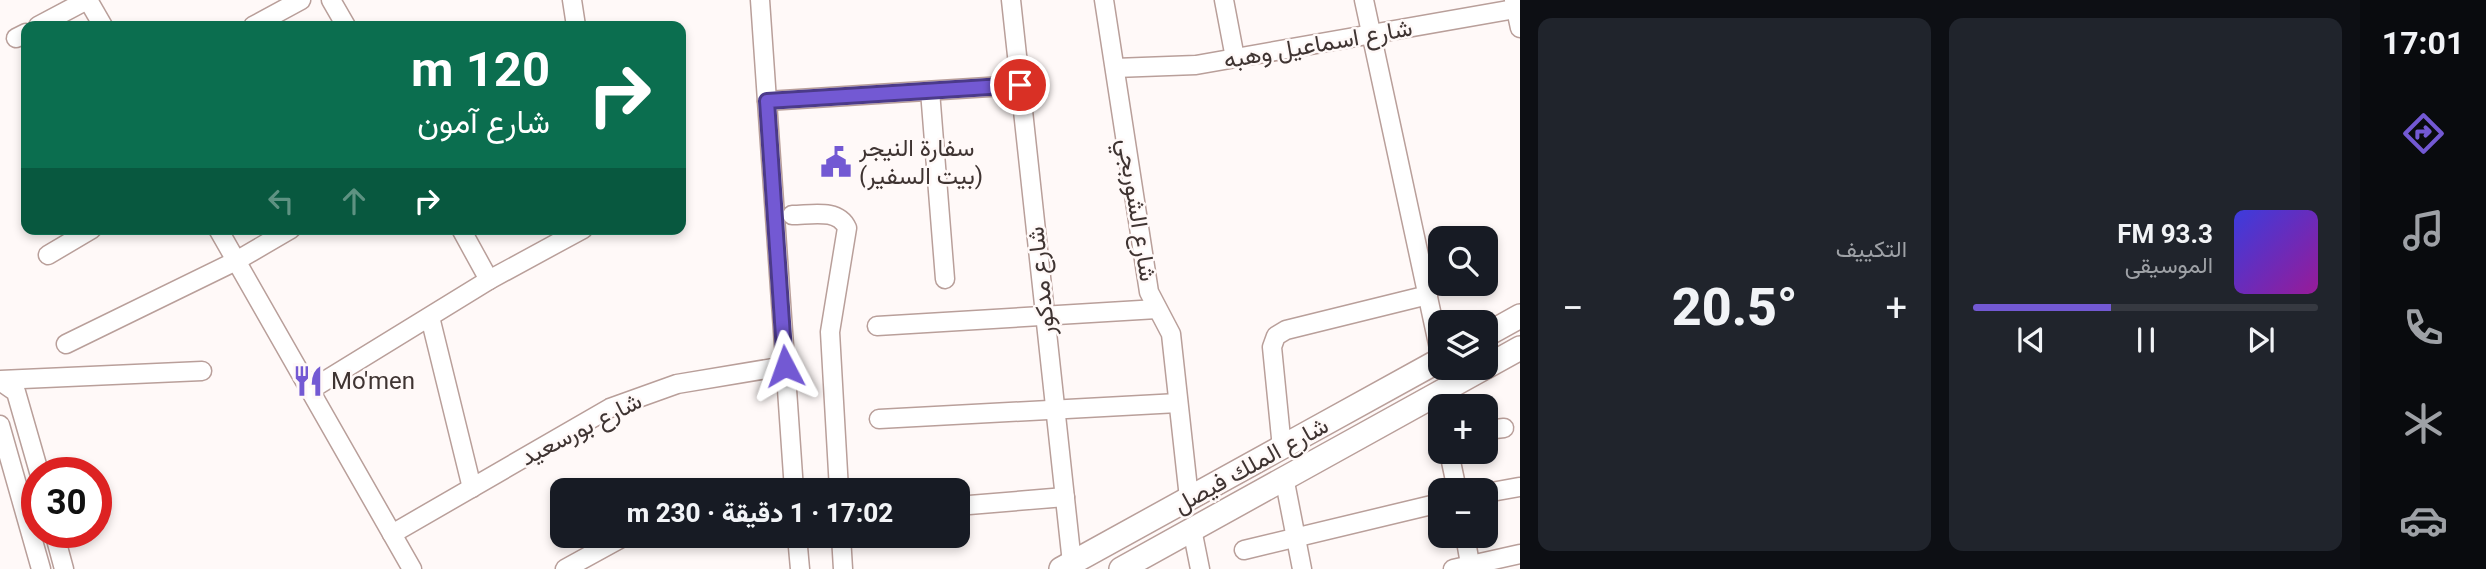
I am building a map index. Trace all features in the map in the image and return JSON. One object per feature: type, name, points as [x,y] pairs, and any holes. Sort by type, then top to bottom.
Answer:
[{"type":"main road","points":[[1498,328],[1520,316]]},
{"type":"main road","name":"شارع الملك فيصل","points":[[1498,360],[1520,348]]},
{"type":"main road","name":"شارع الملك فيصل","points":[[1067,566],[1428,367]]},
{"type":"main road","name":"شارع الملك فيصل","points":[[1449,394],[1468,380]]},
{"type":"main road","name":"شارع الملك فيصل","points":[[1121,569],[1284,477],[1428,407]]},
{"type":"street","points":[[47,21],[87,0],[100,21]]},
{"type":"street","points":[[262,21],[301,0]]},
{"type":"street","points":[[331,0],[343,21]]},
{"type":"street","points":[[572,0],[575,21]]},
{"type":"street","points":[[760,0],[785,366],[789,478]]},
{"type":"street","name":"شارع مدكور","points":[[1011,0],[1065,497],[1067,566]]},
{"type":"street","name":"شارع الشوربجي","points":[[1104,0],[1149,292],[1171,334],[1189,498]]},
{"type":"street","points":[[1224,0],[1235,58]]},
{"type":"street","points":[[1282,448],[1272,347],[1276,336],[1286,330],[1428,295],[1364,0]]},
{"type":"street","points":[[1517,6],[1520,28]]},
{"type":"street","name":"شارع اسماعيل وهبه","points":[[1115,68],[1196,65],[1372,36],[1517,6]]},
{"type":"street","points":[[767,101],[1020,85]]},
{"type":"street","points":[[930,91],[945,279]]},
{"type":"street","points":[[792,215],[835,215],[843,220],[847,228],[830,332],[838,478]]},
{"type":"street","points":[[48,255],[82,235]]},
{"type":"street","points":[[221,235],[412,569]]},
{"type":"street","points":[[66,344],[236,261],[281,235]]},
{"type":"street","points":[[464,235],[489,280]]},
{"type":"street","points":[[310,390],[489,280],[572,235]]},
{"type":"street","points":[[877,326],[1157,309]]},
{"type":"street","points":[[430,317],[472,488]]},
{"type":"street","name":"شارع بورسعيد","points":[[392,534],[610,408],[677,384],[785,366]]},
{"type":"street","points":[[0,380],[202,371]]},
{"type":"street","points":[[0,380],[16,392],[34,457]]},
{"type":"street","points":[[879,419],[1178,403]]},
{"type":"street","points":[[0,425],[6,470],[41,569]]},
{"type":"street","points":[[1284,477],[1302,569]]},
{"type":"street","points":[[1498,491],[1519,488]]},
{"type":"street","points":[[970,505],[1065,497]]},
{"type":"street","points":[[1244,550],[1428,506]]},
{"type":"street","points":[[1192,529],[1200,569]]},
{"type":"street","points":[[58,548],[64,569]]},
{"type":"street","points":[[565,569],[603,548]]},
{"type":"street","points":[[798,548],[800,569]]},
{"type":"street","points":[[842,548],[843,569]]},
{"type":"street","points":[[1465,548],[1465,568],[1520,554]]},
{"type":"place","name":"سفارة النيجر (بيت السفير)","points":[[836,162]]},
{"type":"place","name":"Mo'men","points":[[308,381]]},
{"type":"route","points":[[785,366],[767,101],[1020,85]]}]
